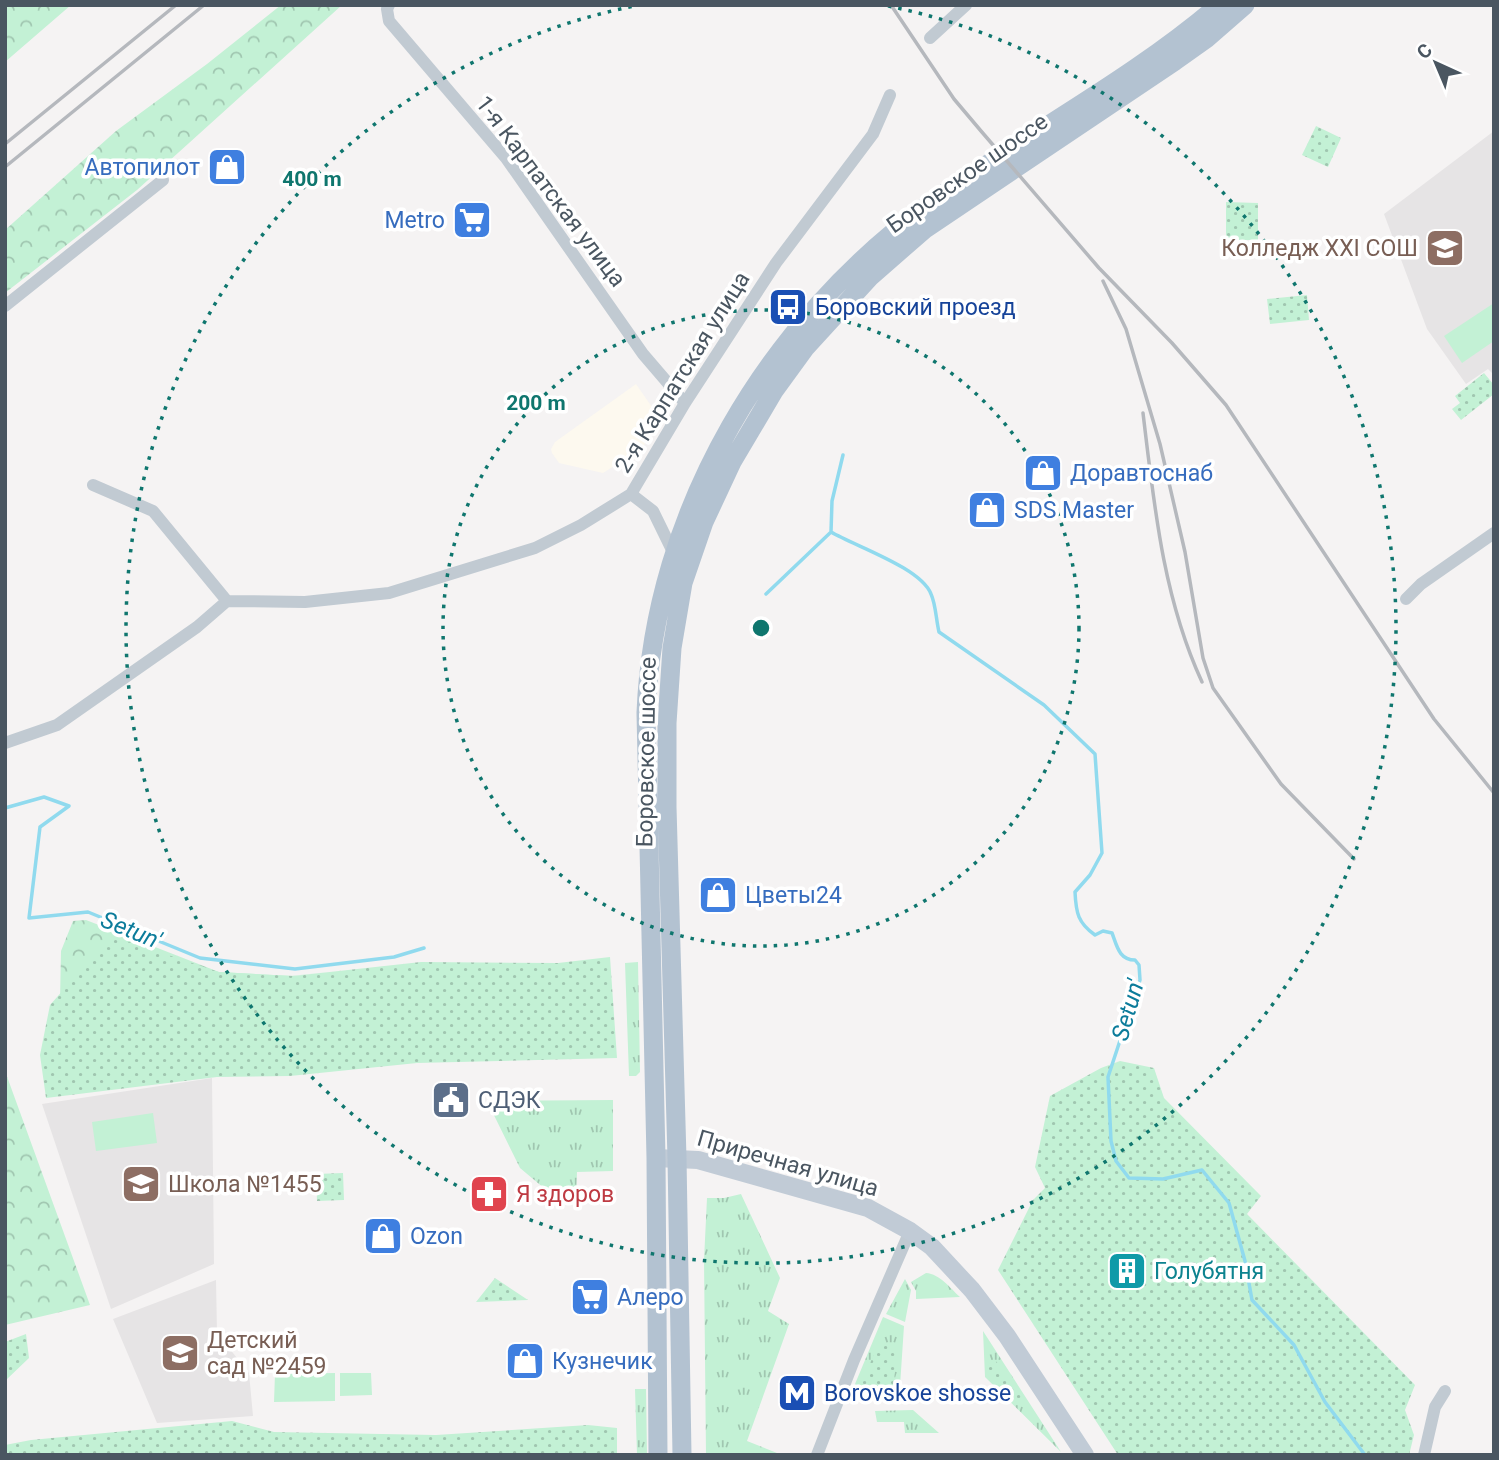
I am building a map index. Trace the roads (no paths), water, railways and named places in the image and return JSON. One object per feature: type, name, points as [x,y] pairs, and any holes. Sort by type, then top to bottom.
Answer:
[{"type":"main road","name":"Боровское шоссе","points":[[658,1455],[656,1158],[646,713],[657,621],[674,554],[695,494],[751,391],[807,317],[850,272],[892,233],[933,201],[1142,64],[1219,5]]},
{"type":"main road","name":"Боровское шоссе","points":[[682,1455],[667,807],[668,689],[683,583],[704,522],[722,482],[774,391],[806,347],[852,294],[925,229],[1206,40],[1245,5]]},
{"type":"street","name":"1-я Карпатская улица","points":[[389,5],[389,21],[506,158],[643,354],[685,403]]},
{"type":"street","points":[[930,38],[966,5]]},
{"type":"street","name":"2-я Карпатская улица","points":[[227,601],[305,603],[389,593],[535,548],[581,525],[631,494],[685,403],[776,263],[873,134],[890,95]]},
{"type":"street","points":[[5,306],[163,180]]},
{"type":"street","points":[[5,743],[57,725],[197,627],[227,601],[153,511],[93,485]]},
{"type":"street","points":[[631,494],[653,511],[674,554]]},
{"type":"street","points":[[1406,599],[1421,584],[1494,533]]},
{"type":"street","name":"Приречная улица","points":[[656,1158],[698,1160],[868,1208],[910,1231],[932,1247],[978,1298],[1007,1336],[1085,1455]]},
{"type":"street","points":[[817,1455],[849,1370],[910,1231]]},
{"type":"street","points":[[1423,1455],[1435,1407],[1445,1391]]},
{"type":"waterway","points":[[831,532],[832,501],[843,455]]},
{"type":"waterway","name":"Setun'","points":[[766,594],[831,532],[887,559],[925,584],[933,598],[939,632],[1044,705],[1095,754],[1102,853],[1090,875],[1075,892],[1077,912],[1081,922],[1095,935],[1103,931],[1112,933],[1122,955],[1135,960],[1139,965],[1140,980],[1108,1077],[1111,1141],[1116,1161],[1129,1178],[1163,1179],[1202,1170],[1229,1203],[1245,1261],[1252,1300],[1294,1345],[1325,1402],[1365,1455]]},
{"type":"waterway","name":"Setun'","points":[[5,808],[44,797],[69,806],[40,827],[29,918],[88,912],[200,958],[295,969],[394,957],[424,948]]},
{"type":"railway","points":[[5,144],[176,5]]},
{"type":"railway","points":[[5,167],[204,5]]},
{"type":"railway","points":[[891,5],[954,99],[1099,268],[1172,343],[1226,405],[1434,719],[1494,793]]},
{"type":"railway","points":[[1103,281],[1126,329],[1160,444],[1185,552],[1203,658],[1213,688],[1281,784],[1354,859]]},
{"type":"railway","points":[[1143,413],[1156,516],[1169,584],[1189,650],[1202,682]]},
{"type":"place","name":"Автопилот","points":[[227,167]]},
{"type":"place","name":"Metro","points":[[472,220]]},
{"type":"place","name":"Колледж XXI СОШ","points":[[1445,248]]},
{"type":"place","name":"Боровский проезд","points":[[788,307]]},
{"type":"place","name":"Доравтоснаб","points":[[1043,473]]},
{"type":"place","name":"SDS Master","points":[[987,510]]},
{"type":"place","name":"Цветы24","points":[[718,895]]},
{"type":"place","name":"СДЭК","points":[[451,1100]]},
{"type":"place","name":"Школа №1455","points":[[141,1184]]},
{"type":"place","name":"Я здоров","points":[[489,1194]]},
{"type":"place","name":"Ozon","points":[[383,1236]]},
{"type":"place","name":"Голубятня","points":[[1127,1271]]},
{"type":"place","name":"Алеро","points":[[590,1297]]},
{"type":"place","name":"Детский сад №2459","points":[[180,1353]]},
{"type":"place","name":"Кузнечик","points":[[525,1361]]},
{"type":"place","name":"Borovskoe shosse","points":[[797,1393]]}]
